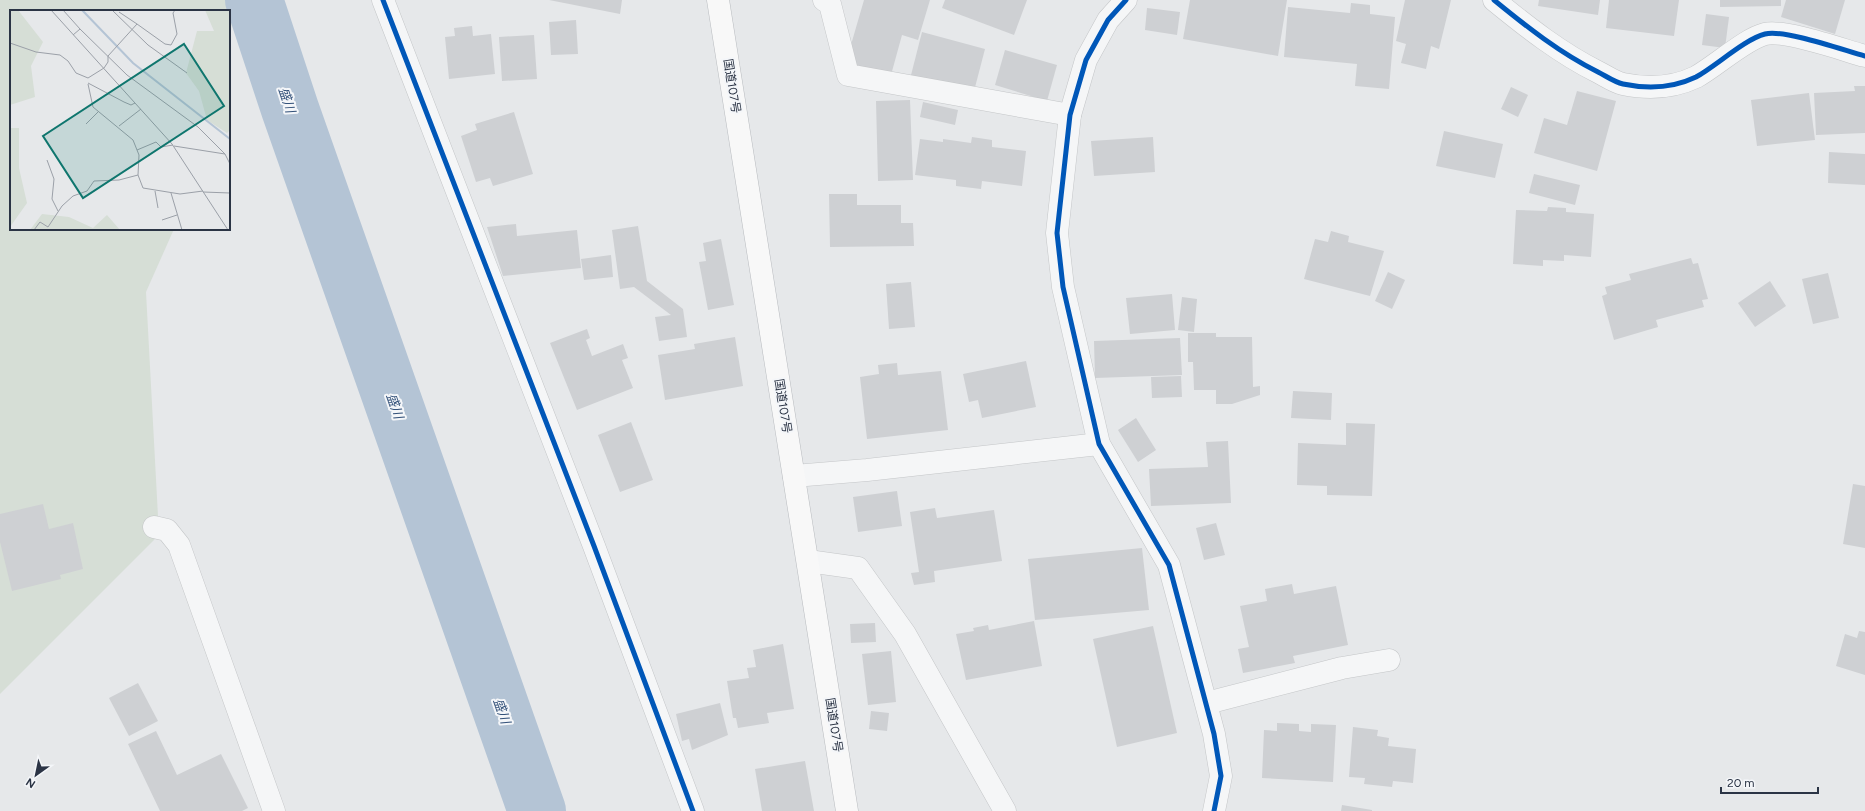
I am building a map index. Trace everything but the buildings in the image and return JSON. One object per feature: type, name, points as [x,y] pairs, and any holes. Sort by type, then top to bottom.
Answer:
[{"type":"highway","name":"国道107号","points":[[718,0],[847,811]]},
{"type":"street","points":[[382,0],[594,546],[693,811]]},
{"type":"street","points":[[824,0],[830,4],[848,75],[1070,116]]},
{"type":"street","points":[[1126,0],[1108,20],[1086,60],[1070,116],[1057,233],[1063,287],[1099,444],[1169,565],[1207,703],[1221,776],[1214,811]]},
{"type":"street","points":[[1494,0],[1539,36],[1574,60],[1621,83],[1653,88],[1679,84],[1697,76],[1751,41],[1765,34],[1780,33],[1865,56]]},
{"type":"street","points":[[794,476],[867,470],[1099,444]]},
{"type":"street","points":[[154,527],[166,530],[179,545],[274,811]]},
{"type":"street","points":[[808,560],[858,568],[905,634],[1005,811]]},
{"type":"street","points":[[1207,703],[1342,668],[1389,660]]},
{"type":"shaded area","points":[[0,0],[236,0],[230,33],[230,10],[10,10],[10,230],[174,230],[146,292],[159,535],[0,694]]},
{"type":"waterway","name":"盛川","points":[[254,0],[290,109],[537,811]]},
{"type":"cycle path","points":[[383,0],[594,546],[693,811]]},
{"type":"cycle path","points":[[1126,0],[1108,20],[1086,60],[1070,115],[1057,233],[1063,287],[1099,444],[1169,565],[1214,734],[1221,776],[1214,811]]},
{"type":"cycle path","points":[[1494,0],[1531,30],[1570,57],[1613,80],[1632,86],[1651,87],[1687,81],[1704,72],[1749,41],[1765,34],[1786,34],[1865,56]]}]
